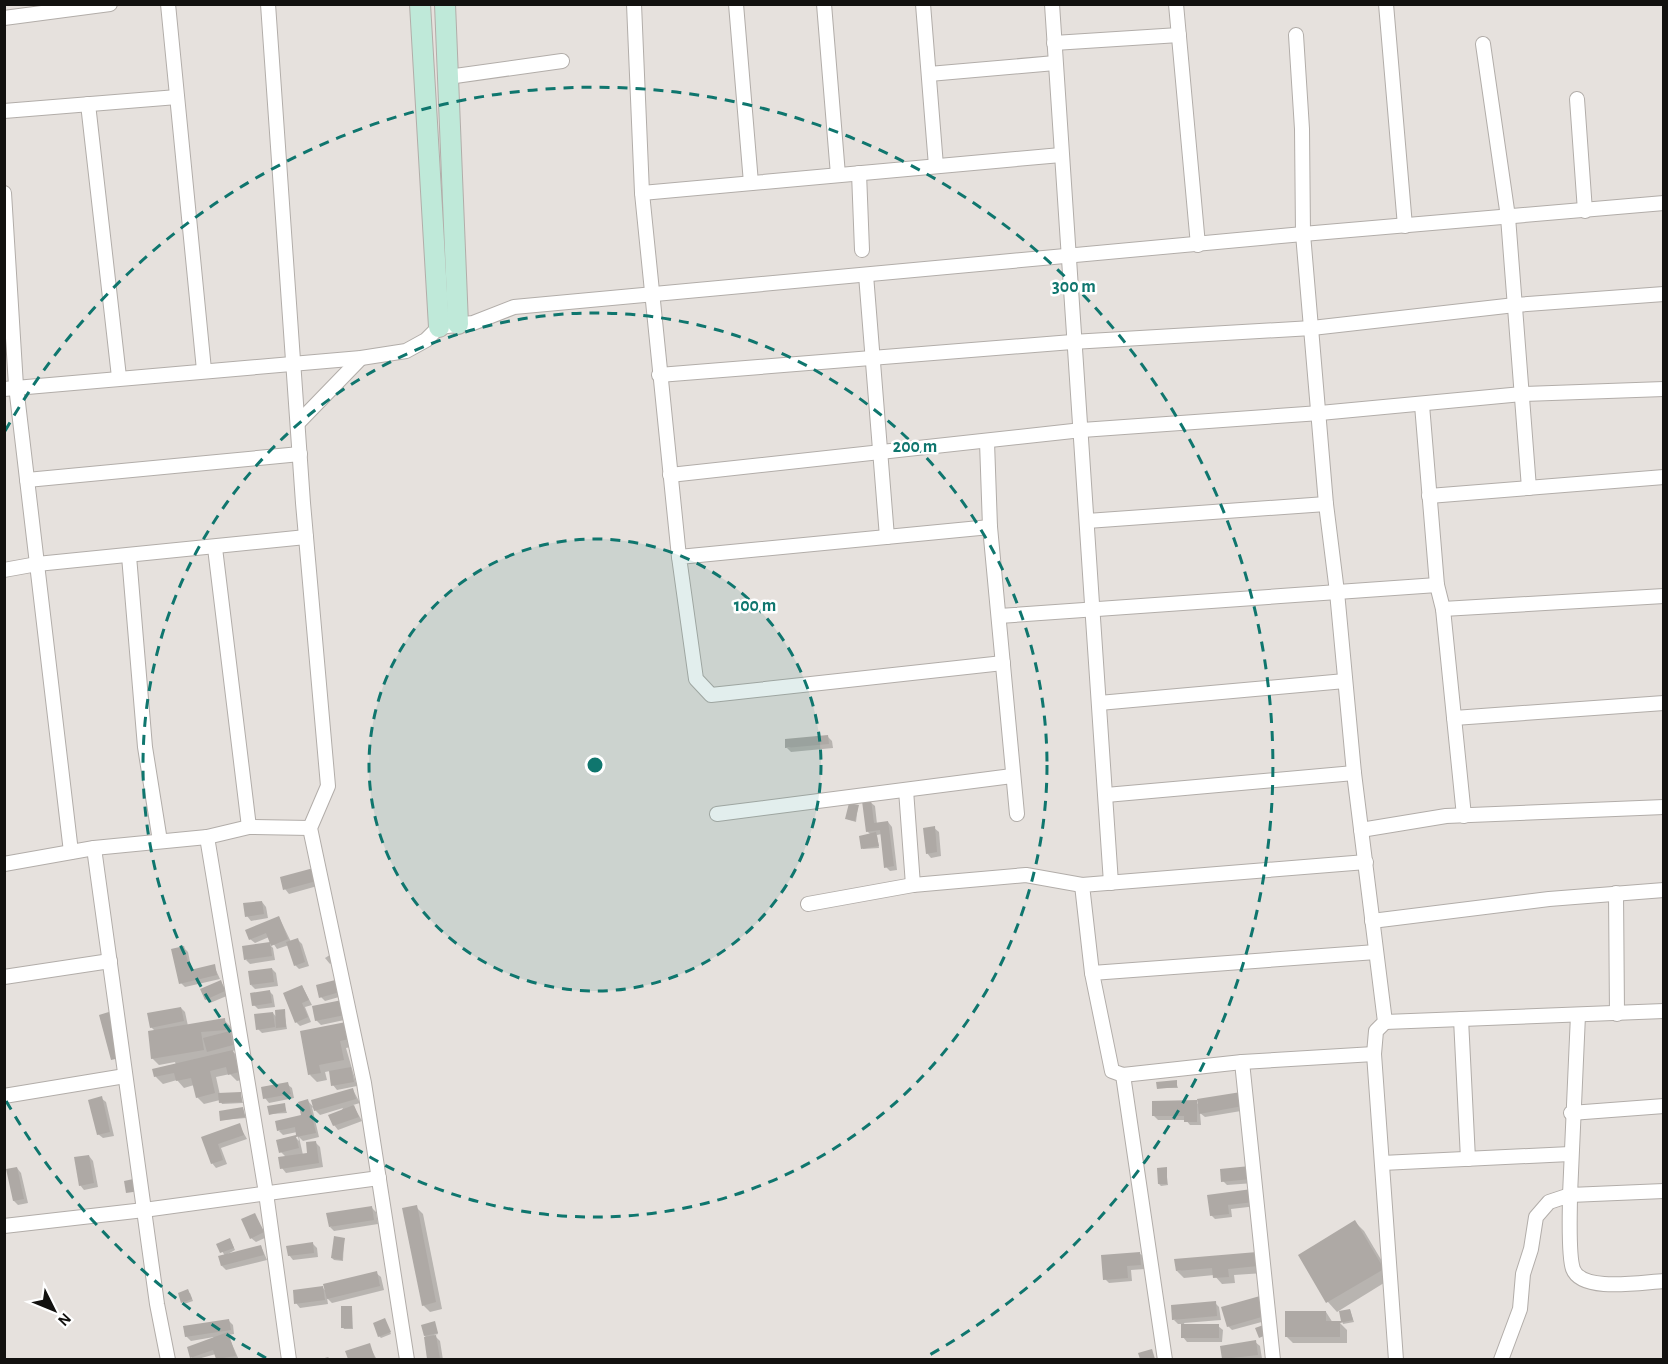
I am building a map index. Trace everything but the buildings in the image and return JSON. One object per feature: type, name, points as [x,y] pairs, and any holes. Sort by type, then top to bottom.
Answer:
[{"type":"street","points":[[4,18],[110,4]]},
{"type":"street","points":[[168,4],[204,370]]},
{"type":"street","points":[[268,4],[306,537],[328,786],[310,828],[364,1083],[407,1359]]},
{"type":"street","points":[[420,4],[449,325]]},
{"type":"street","points":[[445,4],[448,77],[449,325]]},
{"type":"street","points":[[634,4],[642,193],[650,295],[679,557],[696,679],[711,695],[1003,663]]},
{"type":"street","points":[[736,4],[751,183]]},
{"type":"street","points":[[824,4],[838,175]]},
{"type":"street","points":[[923,4],[936,166]]},
{"type":"street","points":[[1052,4],[1066,258],[1072,342],[1082,430],[1111,883]]},
{"type":"street","points":[[1176,4],[1198,244]]},
{"type":"street","points":[[1386,4],[1405,226]]},
{"type":"street","points":[[1054,43],[1179,35]]},
{"type":"street","points":[[1296,35],[1302,129],[1303,234],[1326,504],[1337,592],[1354,773],[1385,1022]]},
{"type":"street","points":[[1483,44],[1508,218],[1529,488]]},
{"type":"street","points":[[448,77],[562,61]]},
{"type":"street","points":[[928,74],[1055,63]]},
{"type":"street","points":[[4,111],[177,97]]},
{"type":"street","points":[[1577,99],[1585,211]]},
{"type":"street","points":[[88,104],[118,377]]},
{"type":"street","points":[[642,193],[1061,155]]},
{"type":"street","points":[[859,173],[862,250]]},
{"type":"street","points":[[4,193],[10,387],[27,480],[70,852]]},
{"type":"street","points":[[10,387],[362,358],[406,351],[449,325],[473,323],[514,307],[1664,203]]},
{"type":"street","points":[[866,275],[887,537]]},
{"type":"street","points":[[658,375],[1072,342],[1312,328],[1515,305],[1664,294]]},
{"type":"street","points":[[298,423],[362,358]]},
{"type":"street","points":[[670,475],[1082,430],[1422,405],[1522,394],[1664,389]]},
{"type":"street","points":[[1422,405],[1437,585],[1443,609],[1464,816]]},
{"type":"street","points":[[987,442],[990,527],[1017,814]]},
{"type":"street","points":[[27,480],[300,454]]},
{"type":"street","points":[[1430,496],[1664,477]]},
{"type":"street","points":[[1087,521],[1326,504]]},
{"type":"street","points":[[679,557],[990,527]]},
{"type":"street","points":[[4,570],[37,564],[215,548],[306,537]]},
{"type":"street","points":[[215,548],[249,827]]},
{"type":"street","points":[[129,556],[145,747],[160,842]]},
{"type":"street","points":[[999,615],[1437,585]]},
{"type":"street","points":[[1443,609],[1664,596]]},
{"type":"street","points":[[1099,703],[1345,681]]},
{"type":"street","points":[[1454,718],[1664,703]]},
{"type":"street","points":[[1106,795],[1354,773]]},
{"type":"street","points":[[717,814],[1012,776]]},
{"type":"street","points":[[906,790],[913,885]]},
{"type":"street","points":[[1361,830],[1446,816],[1664,807]]},
{"type":"street","points":[[4,864],[94,848],[207,837],[249,827],[310,828]]},
{"type":"street","points":[[207,837],[266,1193],[289,1359]]},
{"type":"street","points":[[94,848],[144,1210],[168,1359]]},
{"type":"street","points":[[808,904],[913,885],[1026,875],[1082,885],[1366,862]]},
{"type":"street","points":[[1082,885],[1092,973],[1112,1071],[1123,1075],[1242,1062],[1374,1054]]},
{"type":"street","points":[[1372,921],[1549,899],[1664,890]]},
{"type":"street","points":[[1616,893],[1617,1014]]},
{"type":"street","points":[[1092,973],[1376,952]]},
{"type":"street","points":[[4,977],[110,961]]},
{"type":"street","points":[[1396,1359],[1374,1054],[1376,1032],[1385,1022],[1664,1011]]},
{"type":"street","points":[[1578,1015],[1570,1154],[1572,1268],[1579,1279],[1592,1284],[1664,1281]]},
{"type":"street","points":[[1461,1019],[1468,1159]]},
{"type":"street","points":[[1242,1062],[1273,1359]]},
{"type":"street","points":[[1123,1075],[1165,1359]]},
{"type":"street","points":[[4,1096],[126,1076]]},
{"type":"street","points":[[1571,1113],[1664,1106]]},
{"type":"street","points":[[1382,1163],[1570,1154]]},
{"type":"street","points":[[4,1226],[144,1210],[379,1178]]},
{"type":"street","points":[[1500,1359],[1520,1309],[1523,1274],[1531,1248],[1536,1217],[1549,1202],[1570,1195],[1664,1191]]}]
